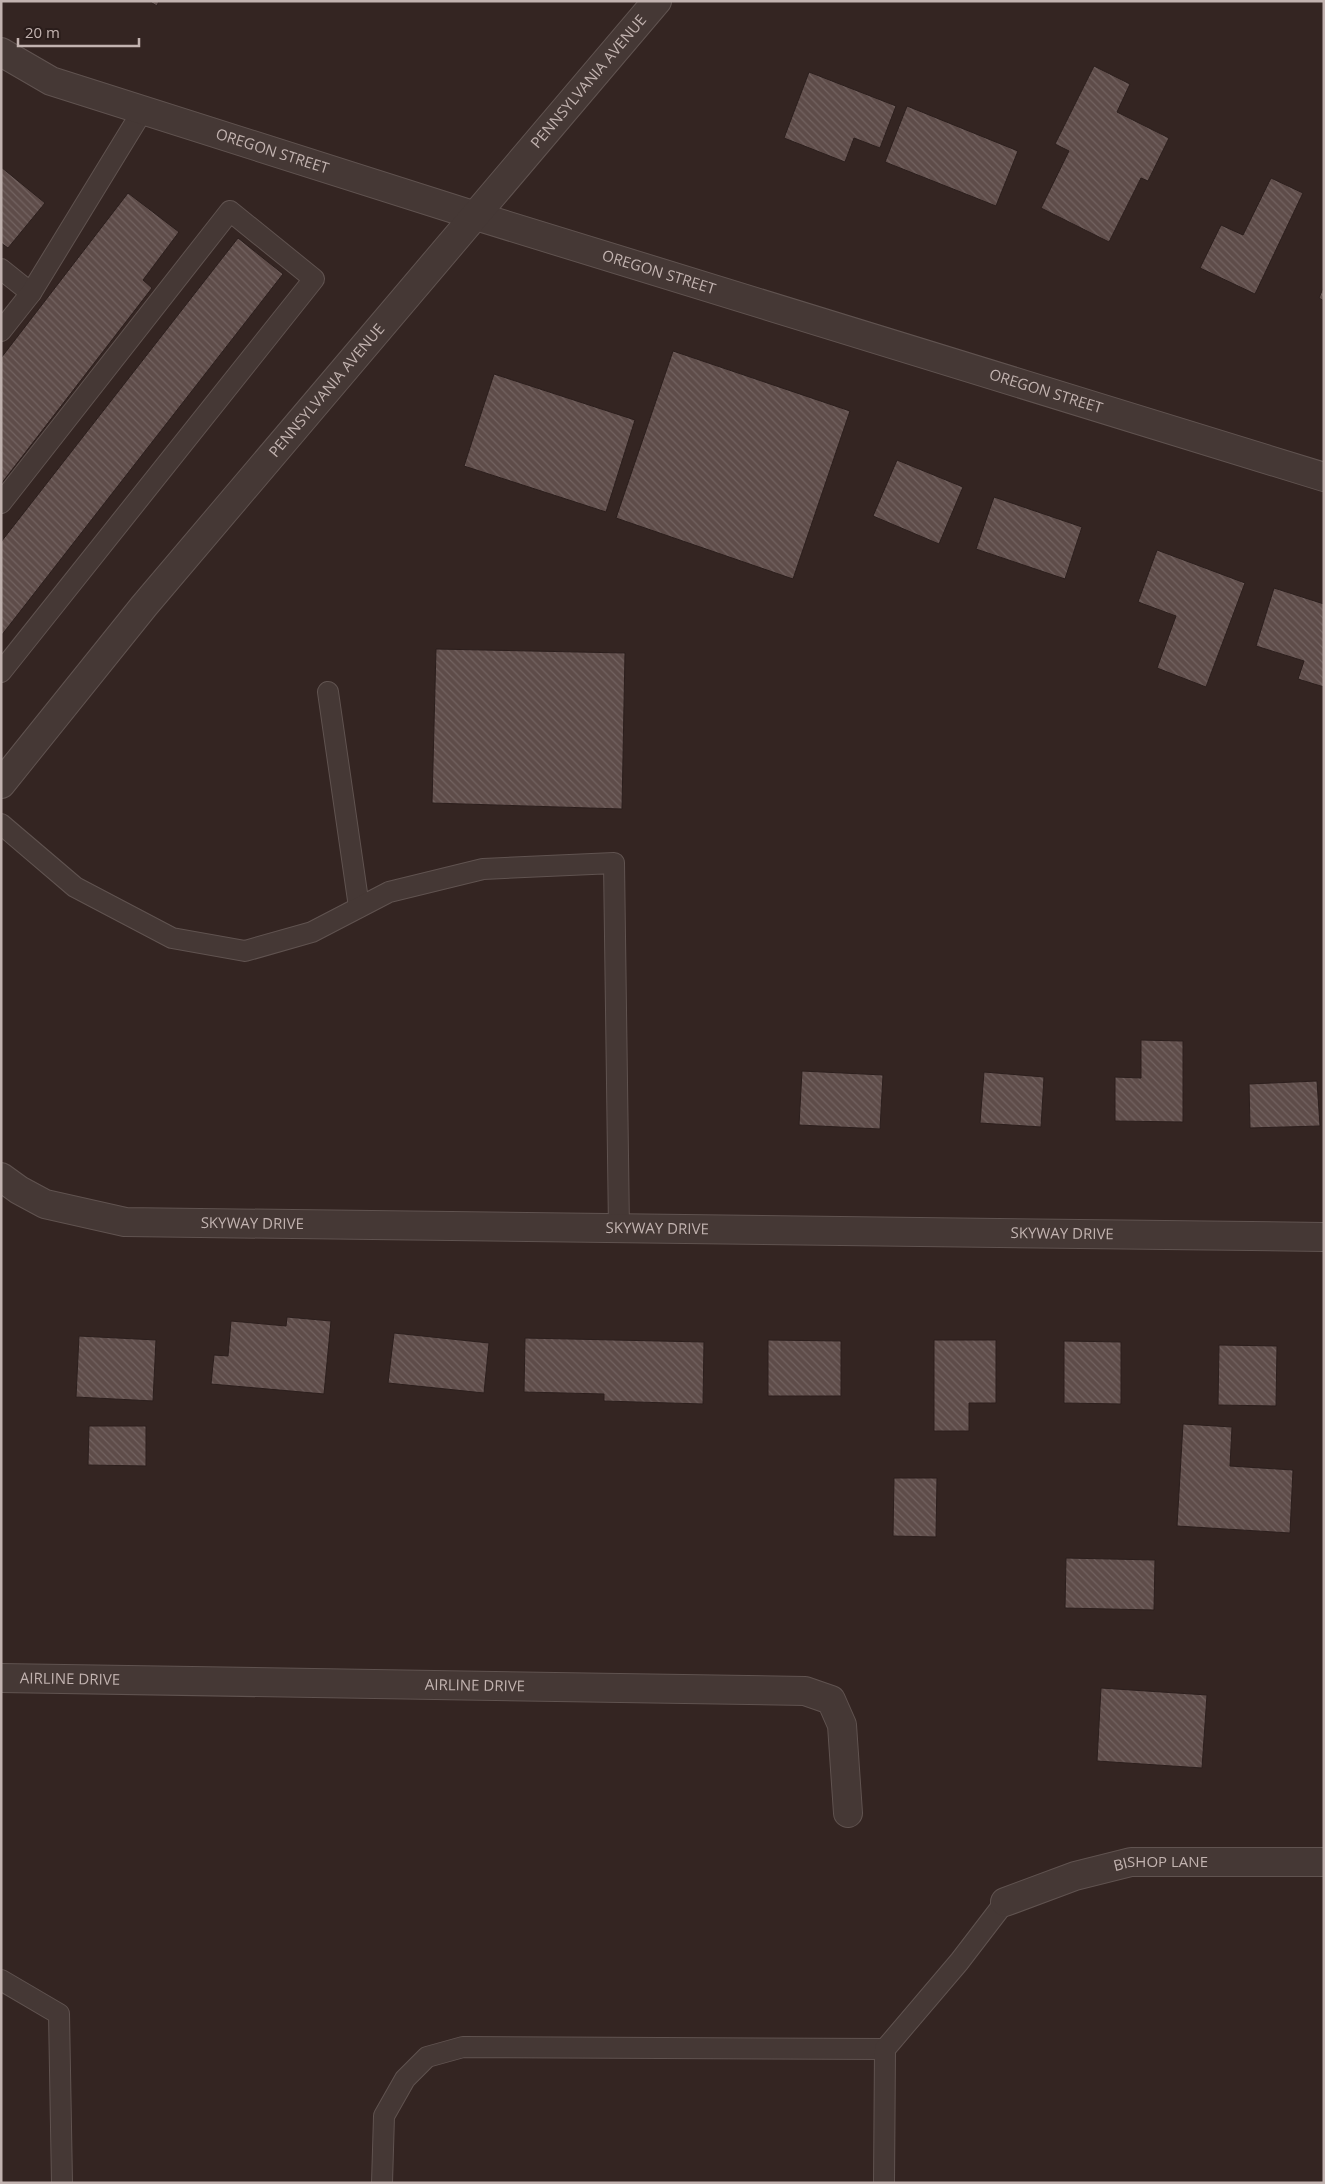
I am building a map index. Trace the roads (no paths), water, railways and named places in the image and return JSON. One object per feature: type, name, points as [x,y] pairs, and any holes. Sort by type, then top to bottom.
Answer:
[{"type":"street","name":"PENNSYLVANIA AVENUE","points":[[1,784],[144,606],[657,1]]},
{"type":"street","name":"OREGON STREET","points":[[1,52],[51,81],[476,216],[1324,477]]},
{"type":"street","name":"SKYWAY DRIVE","points":[[1,1177],[19,1190],[45,1204],[125,1222],[1324,1236]]},
{"type":"street","name":"AIRLINE DRIVE","points":[[1,1678],[804,1691],[831,1700],[842,1725],[848,1813]]},
{"type":"street","name":"BISHOP LANE","points":[[1005,1902],[1076,1876],[1130,1862],[1324,1862]]},
{"type":"lane","points":[[1,331],[31,293],[143,110]]},
{"type":"lane","points":[[1,503],[230,211],[314,279],[1,672]]},
{"type":"lane","points":[[1,270],[31,293]]},
{"type":"lane","points":[[328,692],[359,907]]},
{"type":"lane","points":[[1,824],[75,887],[172,938],[245,951],[312,932],[389,892],[483,869],[614,864],[619,1229]]},
{"type":"lane","points":[[884,2183],[885,2049],[958,1962],[1005,1902]]},
{"type":"lane","points":[[1,1980],[59,2014],[62,2183]]},
{"type":"lane","points":[[382,2183],[384,2116],[405,2080],[427,2057],[463,2047],[885,2049]]}]
